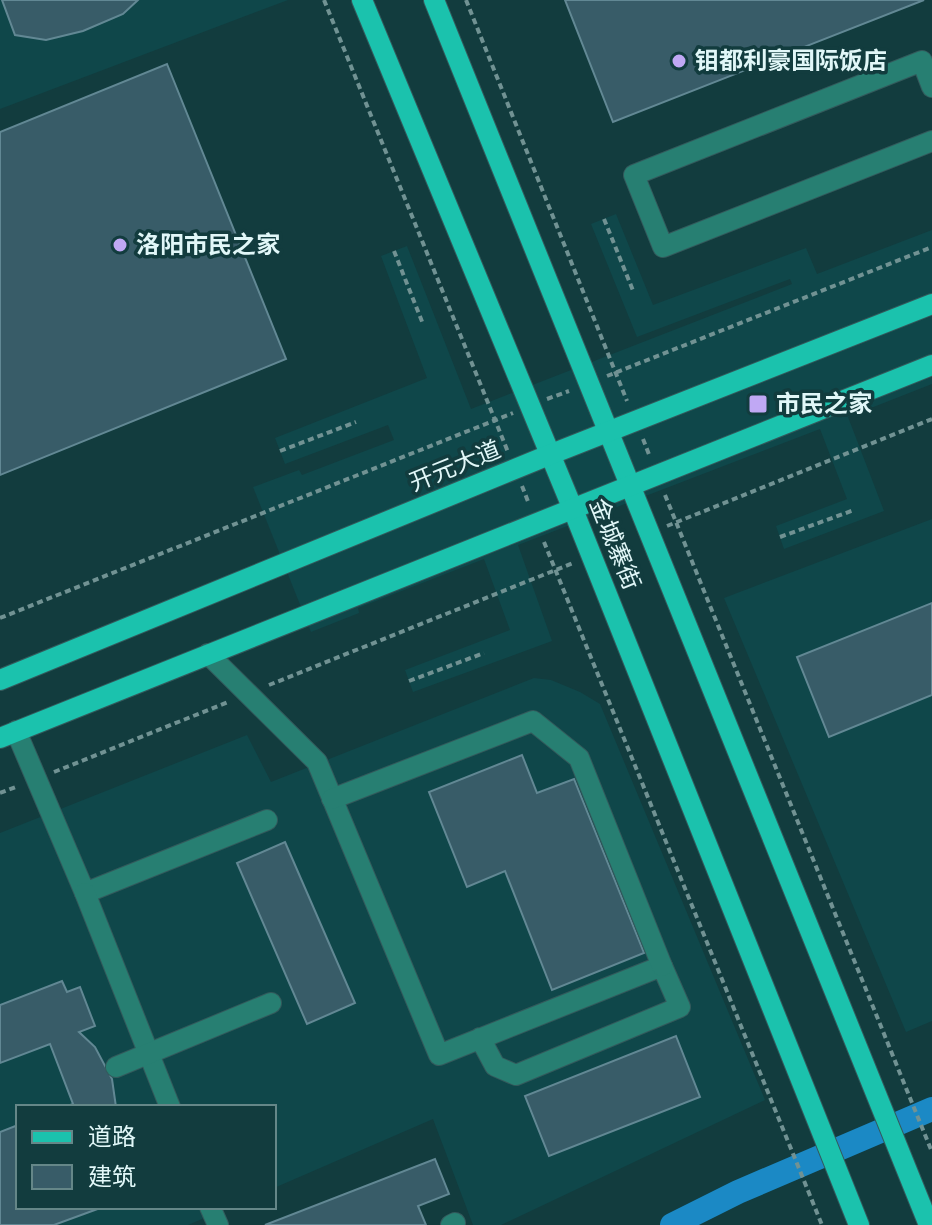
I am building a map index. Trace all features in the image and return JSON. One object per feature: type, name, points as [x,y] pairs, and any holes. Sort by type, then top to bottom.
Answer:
[{"type":"main road","name":"金城寨街","points":[[362,0],[592,556],[859,1225]]},
{"type":"main road","name":"金城寨街","points":[[434,0],[929,1225]]},
{"type":"main road","name":"开元大道","points":[[0,680],[549,455],[932,304]]},
{"type":"main road","points":[[8,734],[932,365]]},
{"type":"lane","points":[[932,87],[922,61],[634,175],[663,247],[932,141]]},
{"type":"lane","points":[[208,654],[317,762],[439,1055],[662,966]]},
{"type":"lane","points":[[332,799],[533,721],[579,758],[680,1007],[516,1075],[495,1066],[480,1038]]},
{"type":"lane","points":[[8,734],[36,779],[169,1105]]},
{"type":"lane","points":[[85,893],[267,820]]},
{"type":"lane","points":[[116,1067],[271,1003]]},
{"type":"path","points":[[324,0],[822,1225]]},
{"type":"path","points":[[466,0],[932,1152]]},
{"type":"path","points":[[604,219],[634,293]]},
{"type":"path","points":[[0,618],[932,247]]},
{"type":"path","points":[[394,251],[423,324]]},
{"type":"path","points":[[0,793],[932,419]]},
{"type":"path","points":[[280,451],[356,422]]},
{"type":"path","points":[[780,537],[854,510]]},
{"type":"path","points":[[409,681],[484,653]]},
{"type":"shaded area","points":[[0,0],[288,0],[0,109]]},
{"type":"shaded area","points":[[616,214],[653,305],[806,248],[817,274],[932,230],[932,384],[848,417],[884,511],[784,549],[776,526],[847,499],[820,429],[518,545],[552,641],[413,692],[405,670],[510,630],[484,559],[358,608],[359,613],[311,632],[253,487],[299,470],[302,475],[394,440],[388,425],[285,464],[275,438],[427,378],[381,256],[407,246],[471,409],[792,284],[790,279],[637,337],[591,224]]},
{"type":"shaded area","points":[[932,519],[932,1021],[906,1032],[724,598]]},
{"type":"shaded area","points":[[534,678],[551,680],[600,704],[765,1100],[501,1225],[473,1225],[433,1119],[276,1187],[276,1105],[16,1105],[16,1209],[225,1209],[188,1225],[0,1225],[0,833],[247,735],[271,782]]},
{"type":"building","points":[[2,0],[138,0],[123,14],[83,31],[46,40],[15,35]]},
{"type":"building","name":"钼都利豪国际饭店","points":[[565,0],[924,0],[613,122]]},
{"type":"building","name":"洛阳市民之家","points":[[167,64],[286,359],[0,475],[0,132]]},
{"type":"building","points":[[932,603],[932,695],[829,737],[797,657]]},
{"type":"building","points":[[522,755],[537,793],[574,779],[644,953],[552,990],[505,871],[467,887],[429,792]]},
{"type":"building","points":[[285,842],[355,1003],[307,1024],[237,863]]},
{"type":"building","points":[[62,981],[67,992],[80,987],[95,1026],[79,1032],[95,1047],[112,1079],[116,1105],[70,1105],[73,1104],[50,1044],[0,1063],[0,1005]]},
{"type":"building","points":[[676,1036],[700,1097],[549,1156],[525,1096]]},
{"type":"building","points":[[16,1126],[16,1209],[98,1209],[54,1225],[0,1225],[0,1132]]},
{"type":"building","points":[[435,1159],[449,1194],[418,1206],[426,1225],[265,1225]]},
{"type":"waterway","points":[[672,1225],[738,1192],[932,1109]]},
{"type":"place","name":"钼都利豪国际饭店","points":[[679,61]]},
{"type":"place","name":"洛阳市民之家","points":[[120,245]]},
{"type":"place","name":"市民之家","points":[[758,404]]}]
